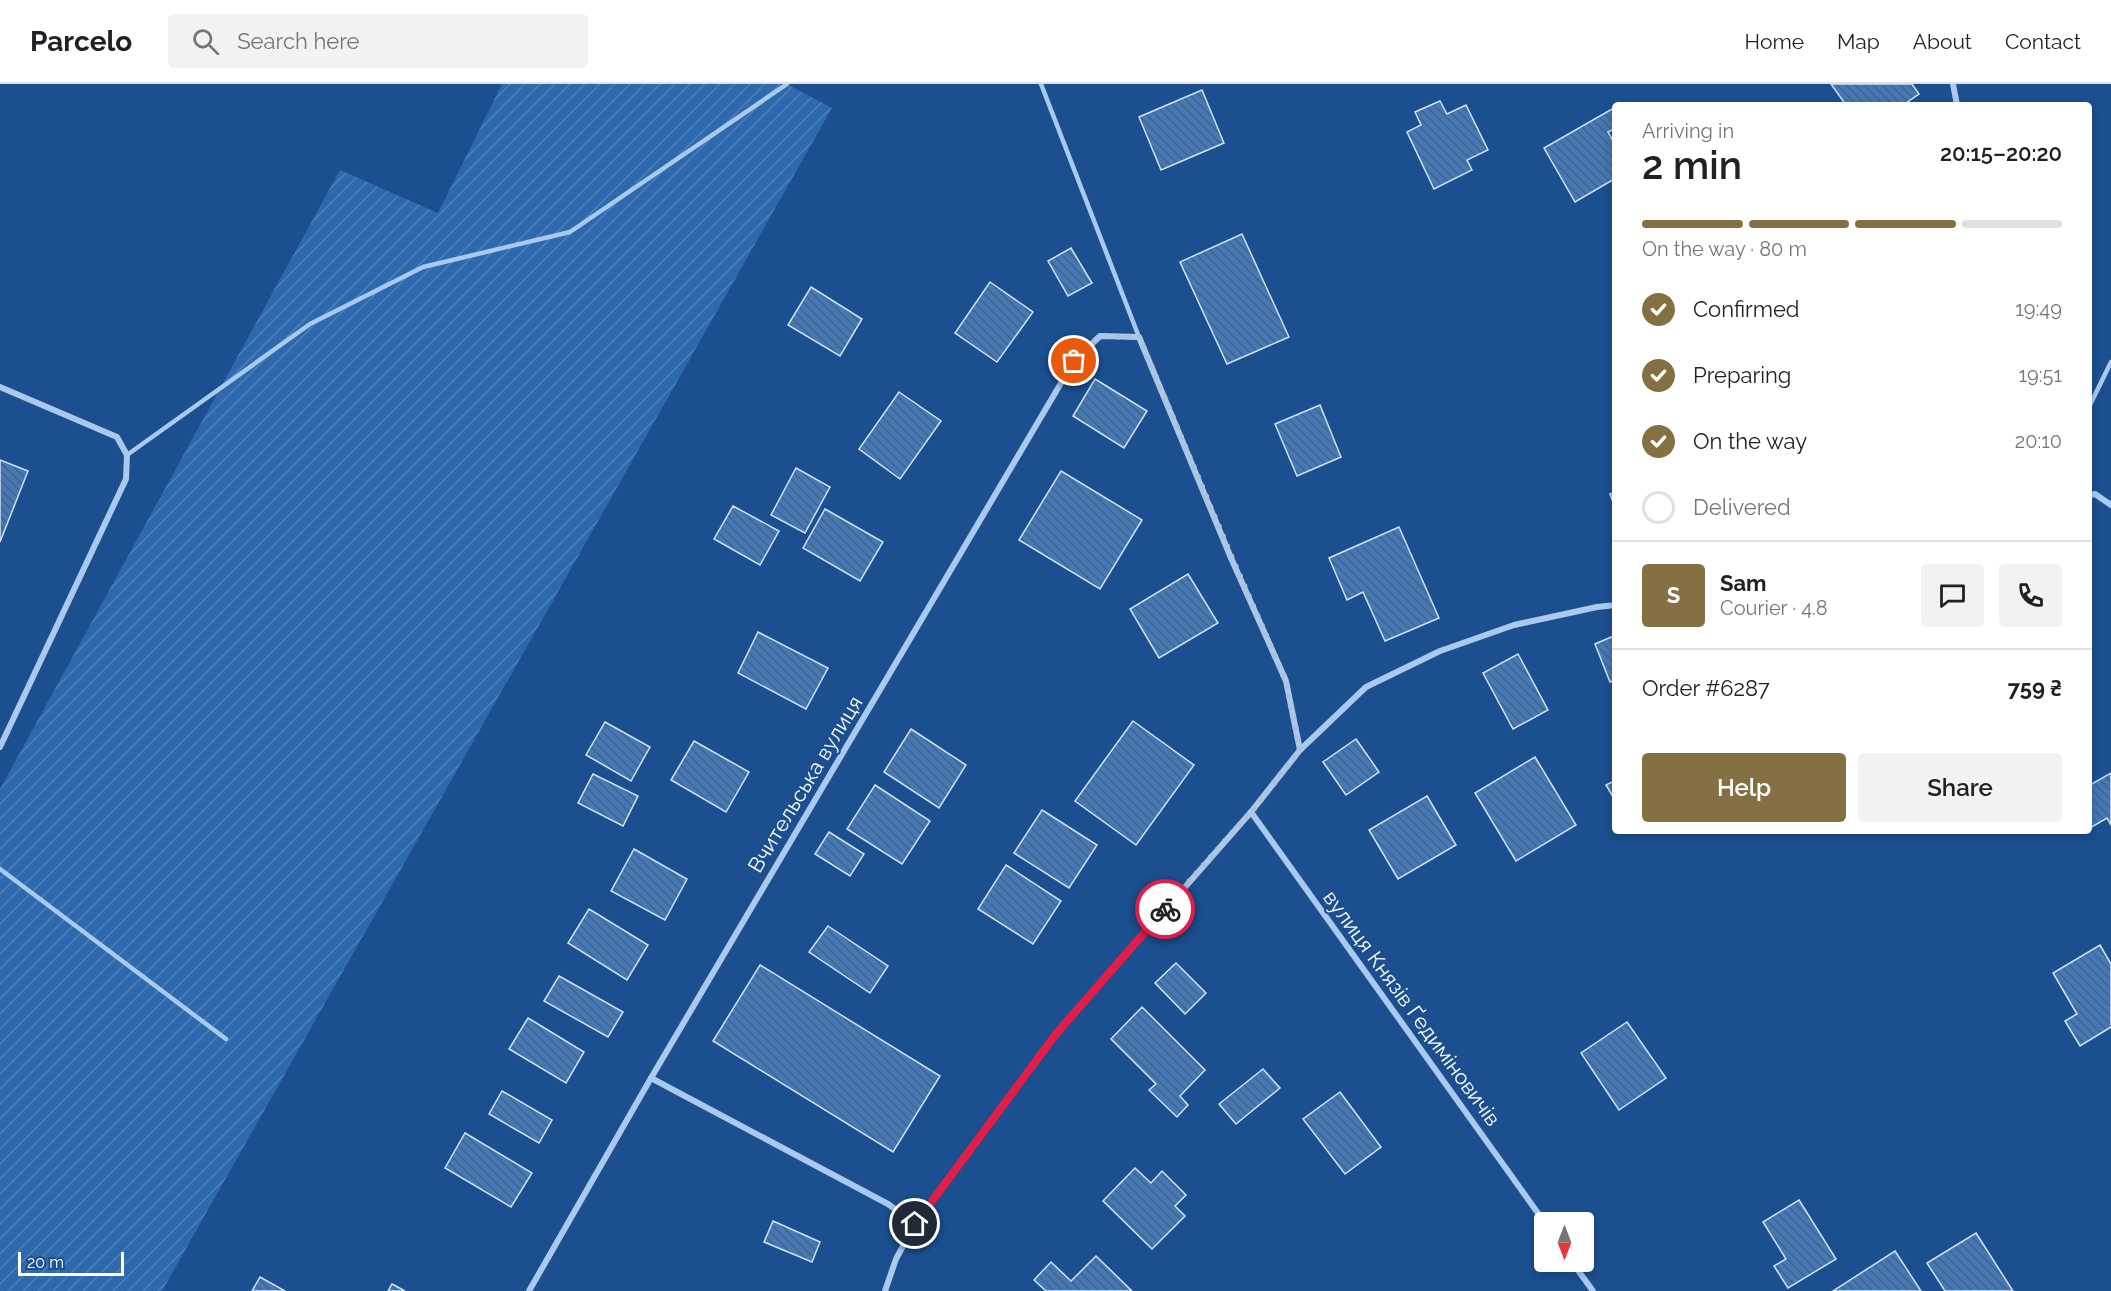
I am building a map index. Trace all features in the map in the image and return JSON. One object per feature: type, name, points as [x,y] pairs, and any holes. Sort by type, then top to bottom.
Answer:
[{"type":"street","points":[[1953,84],[1956,102]]},
{"type":"street","name":"Вчительська вулиця","points":[[529,1291],[651,1078],[1074,361],[1100,336],[1139,337]]},
{"type":"street","points":[[1139,337],[1286,681],[1300,750]]},
{"type":"street","points":[[0,387],[117,436],[127,455],[126,478],[0,747]]},
{"type":"street","points":[[2092,495],[2111,505]]},
{"type":"street","points":[[885,1291],[896,1259],[915,1224],[1056,1034],[1251,812],[1300,750],[1366,687],[1440,651],[1514,625],[1612,605]]},
{"type":"street","name":"вулиця Князів Ґедиміновичів","points":[[1251,812],[1537,1212]]},
{"type":"street","points":[[651,1078],[888,1204],[915,1224]]},
{"type":"street","points":[[1579,1272],[1593,1291]]},
{"type":"lane","points":[[127,455],[310,324],[423,267],[570,232],[787,84]]},
{"type":"lane","points":[[1041,84],[1139,337]]},
{"type":"lane","points":[[2092,401],[2111,362]]},
{"type":"lane","points":[[0,869],[226,1039]]},
{"type":"shaded area","points":[[502,84],[787,84],[832,108],[162,1291],[0,1291],[0,789],[340,170],[438,213]]},
{"type":"building","points":[[1831,84],[1912,84],[1919,94],[1907,102],[1844,102]]},
{"type":"building","points":[[1202,90],[1224,143],[1161,170],[1139,117]]},
{"type":"building","points":[[1440,101],[1447,114],[1466,105],[1488,150],[1467,160],[1472,170],[1434,189],[1407,132],[1421,125],[1415,112]]},
{"type":"building","points":[[1612,109],[1612,130],[1608,132],[1612,139],[1612,180],[1575,202],[1544,148]]},
{"type":"building","points":[[1242,234],[1289,337],[1227,364],[1180,262]]},
{"type":"building","points":[[1071,248],[1092,283],[1068,296],[1048,261]]},
{"type":"building","points":[[990,282],[1033,312],[997,362],[955,333]]},
{"type":"building","points":[[811,287],[862,319],[840,356],[788,325]]},
{"type":"building","points":[[1095,379],[1147,411],[1124,448],[1073,416]]},
{"type":"building","points":[[899,392],[941,421],[900,479],[859,449]]},
{"type":"building","points":[[1320,405],[1341,457],[1297,476],[1275,424]]},
{"type":"building","points":[[0,460],[28,471],[0,542]]},
{"type":"building","points":[[796,468],[830,487],[805,533],[771,515]]},
{"type":"building","points":[[1061,471],[1142,520],[1100,589],[1019,540]]},
{"type":"building","points":[[733,506],[779,531],[760,565],[714,539]]},
{"type":"building","points":[[825,509],[883,542],[860,581],[803,548]]},
{"type":"building","points":[[1399,527],[1439,618],[1385,641],[1363,592],[1347,600],[1329,558]]},
{"type":"building","points":[[1188,574],[1218,623],[1159,658],[1130,609]]},
{"type":"building","points":[[758,632],[828,668],[806,709],[738,673]]},
{"type":"building","points":[[1612,637],[1612,681],[1610,682],[1595,644]]},
{"type":"building","points":[[1518,654],[1548,710],[1513,729],[1483,673]]},
{"type":"building","points":[[1133,721],[1194,765],[1136,845],[1075,801]]},
{"type":"building","points":[[605,722],[650,747],[631,781],[586,755]]},
{"type":"building","points":[[911,729],[966,765],[939,808],[884,772]]},
{"type":"building","points":[[1356,739],[1379,772],[1346,795],[1323,762]]},
{"type":"building","points":[[694,741],[749,772],[726,812],[671,780]]},
{"type":"building","points":[[1535,757],[1576,825],[1516,861],[1475,793]]},
{"type":"building","points":[[2111,773],[2111,825],[2107,818],[2092,827],[2092,784]]},
{"type":"building","points":[[593,774],[638,796],[623,826],[578,803]]},
{"type":"building","points":[[1612,782],[1612,795],[1606,785]]},
{"type":"building","points":[[875,785],[930,821],[902,864],[847,829]]},
{"type":"building","points":[[1427,796],[1456,845],[1398,879],[1369,830]]},
{"type":"building","points":[[1042,810],[1097,845],[1069,888],[1014,853]]},
{"type":"building","points":[[829,832],[864,854],[850,876],[815,854]]},
{"type":"building","points":[[634,849],[687,879],[665,920],[611,891]]},
{"type":"building","points":[[1006,865],[1061,901],[1033,944],[978,909]]},
{"type":"building","points":[[589,909],[648,945],[627,980],[568,943]]},
{"type":"building","points":[[828,926],[888,966],[870,993],[809,952]]},
{"type":"building","points":[[2100,945],[2111,964],[2111,1027],[2080,1046],[2065,1021],[2077,1014],[2053,973]]},
{"type":"building","points":[[1176,963],[1206,993],[1185,1014],[1155,983]]},
{"type":"building","points":[[760,965],[940,1076],[893,1152],[713,1041]]},
{"type":"building","points":[[559,976],[623,1012],[608,1037],[544,1001]]},
{"type":"building","points":[[1142,1007],[1205,1070],[1180,1096],[1188,1105],[1177,1117],[1149,1090],[1156,1084],[1111,1039]]},
{"type":"building","points":[[528,1018],[584,1052],[566,1083],[509,1049]]},
{"type":"building","points":[[1627,1022],[1666,1078],[1619,1110],[1581,1053]]},
{"type":"building","points":[[1263,1069],[1280,1088],[1236,1124],[1219,1104]]},
{"type":"building","points":[[502,1091],[552,1120],[539,1143],[489,1114]]},
{"type":"building","points":[[1340,1092],[1381,1147],[1345,1174],[1303,1119]]},
{"type":"building","points":[[465,1133],[532,1173],[511,1207],[445,1168]]},
{"type":"building","points":[[1135,1168],[1151,1183],[1162,1171],[1186,1195],[1175,1206],[1185,1216],[1152,1249],[1103,1201]]},
{"type":"building","points":[[1799,1200],[1836,1259],[1788,1288],[1774,1266],[1786,1259],[1763,1222]]},
{"type":"building","points":[[773,1221],[820,1242],[812,1262],[764,1242]]},
{"type":"building","points":[[1976,1233],[2013,1291],[1945,1291],[1927,1263]]},
{"type":"building","points":[[1895,1251],[1921,1291],[1833,1291]]},
{"type":"building","points":[[1096,1256],[1132,1291],[1046,1291],[1034,1280],[1051,1262],[1071,1281]]},
{"type":"building","points":[[260,1277],[285,1291],[252,1291]]},
{"type":"building","points":[[392,1284],[405,1291],[388,1291]]},
{"type":"way so far","points":[[1074,361],[1100,336],[1139,337],[1286,681],[1300,750],[1251,812],[1165,909]]},
{"type":"route","points":[[915,1224],[1056,1034],[1165,909]]}]
